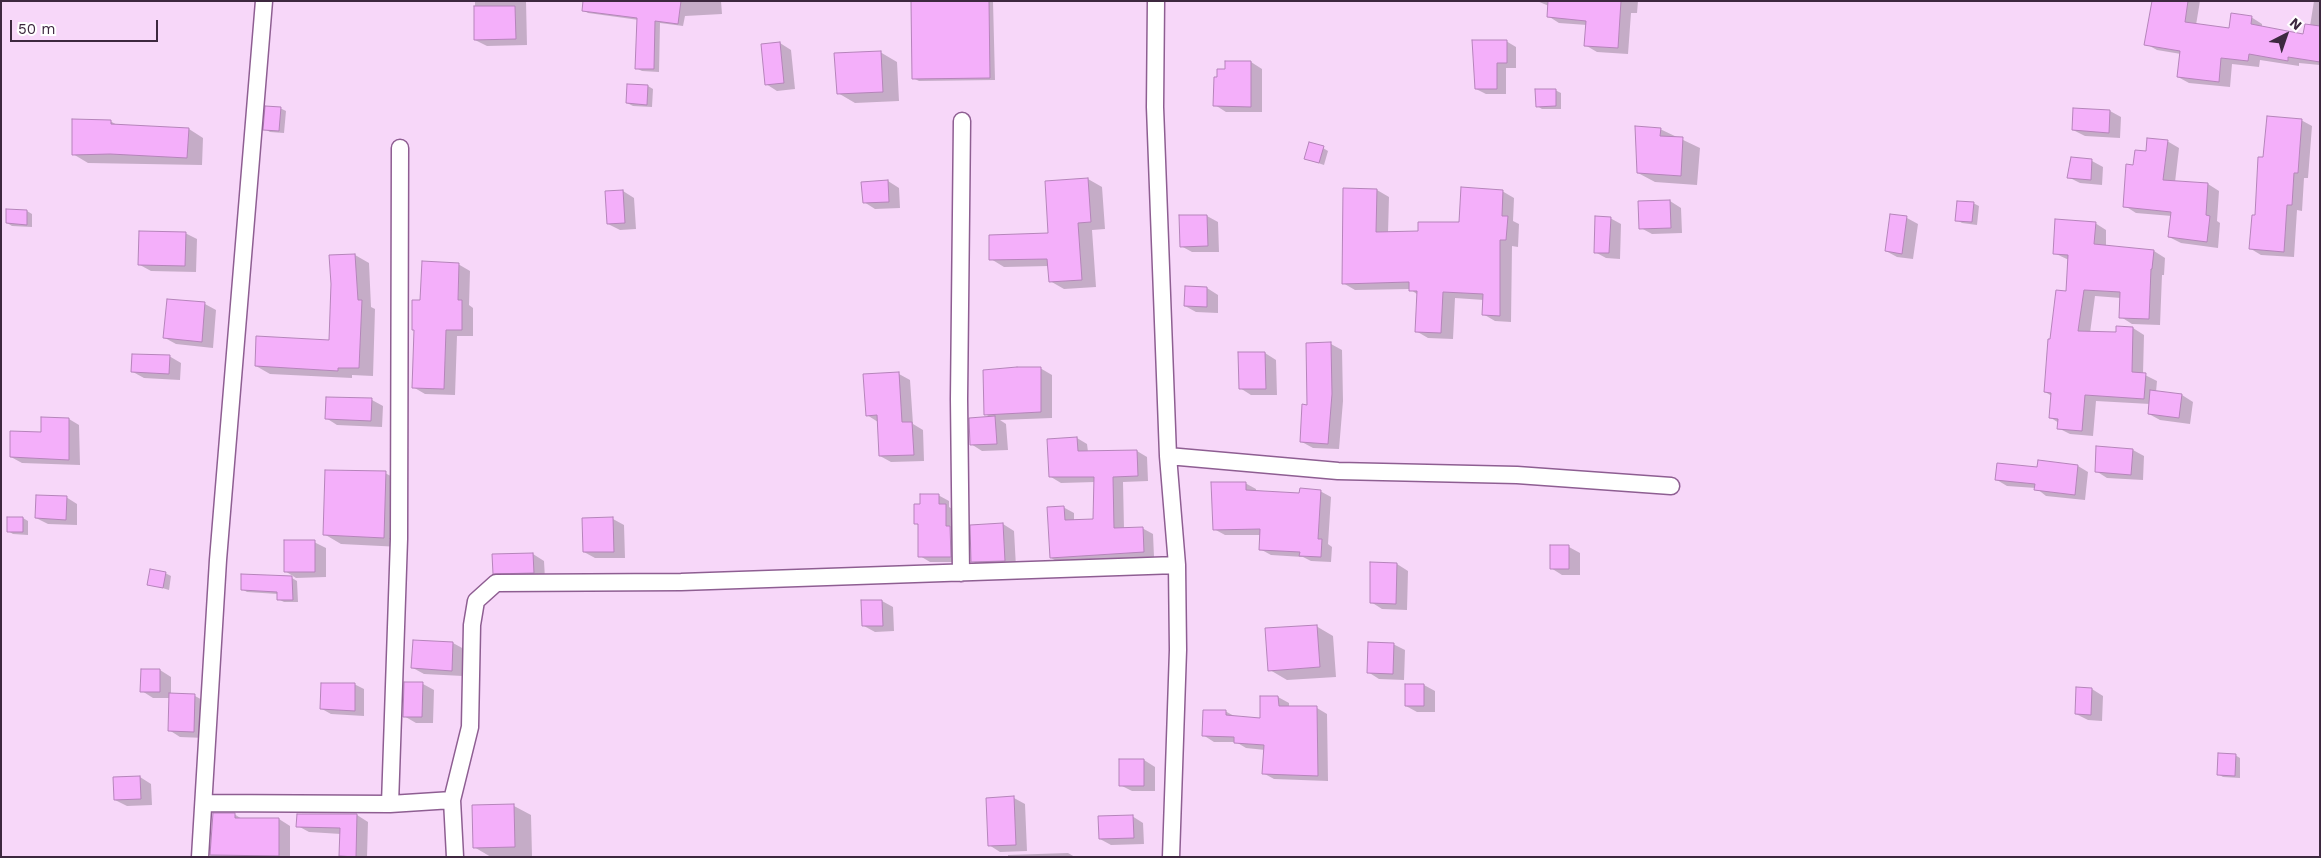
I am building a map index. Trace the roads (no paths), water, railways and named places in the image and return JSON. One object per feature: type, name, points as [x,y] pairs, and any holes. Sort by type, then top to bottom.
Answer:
[{"type":"street","points":[[200,857],[218,560],[264,1]]},
{"type":"street","points":[[1156,1],[1155,107],[1168,456],[1177,565],[1178,650],[1171,857]]},
{"type":"street","points":[[962,121],[959,399],[962,574]]},
{"type":"street","points":[[390,804],[399,540],[400,148]]},
{"type":"street","points":[[1168,456],[1338,470],[1517,475],[1671,486]]},
{"type":"street","points":[[455,857],[452,800],[470,726],[472,625],[476,601],[496,583],[681,582],[962,574],[1177,565]]},
{"type":"street","points":[[204,803],[390,804],[452,800]]}]
